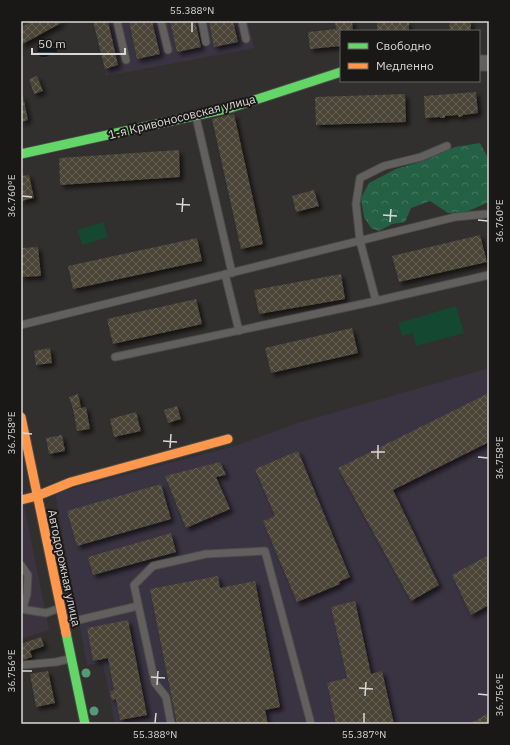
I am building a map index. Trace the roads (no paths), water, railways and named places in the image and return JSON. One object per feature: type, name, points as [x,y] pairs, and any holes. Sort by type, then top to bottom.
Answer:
[{"type":"street","name":"1-я Кривоносовская улица","points":[[21,154],[230,108],[340,72]]},
{"type":"street","name":"Автодорожная улица","points":[[21,417],[23,439],[85,724]]},
{"type":"street","points":[[21,500],[36,496],[71,482],[228,439]]},
{"type":"lane","points":[[117,21],[126,60]]},
{"type":"lane","points":[[161,21],[168,50]]},
{"type":"lane","points":[[202,21],[206,42]]},
{"type":"lane","points":[[242,21],[246,39]]},
{"type":"lane","points":[[196,115],[229,274],[239,331]]},
{"type":"lane","points":[[376,301],[360,241],[356,204],[360,178],[384,166],[421,157],[447,146]]},
{"type":"lane","points":[[21,325],[455,217],[486,214]]},
{"type":"lane","points":[[115,357],[376,301],[489,274]]},
{"type":"lane","points":[[172,724],[166,697],[155,683],[134,586],[153,566],[206,554],[265,551],[311,724]]},
{"type":"lane","points":[[21,565],[28,575],[27,594],[22,609],[46,613],[60,608]]},
{"type":"lane","points":[[64,624],[138,606]]},
{"type":"lane","points":[[23,665],[71,659]]}]
